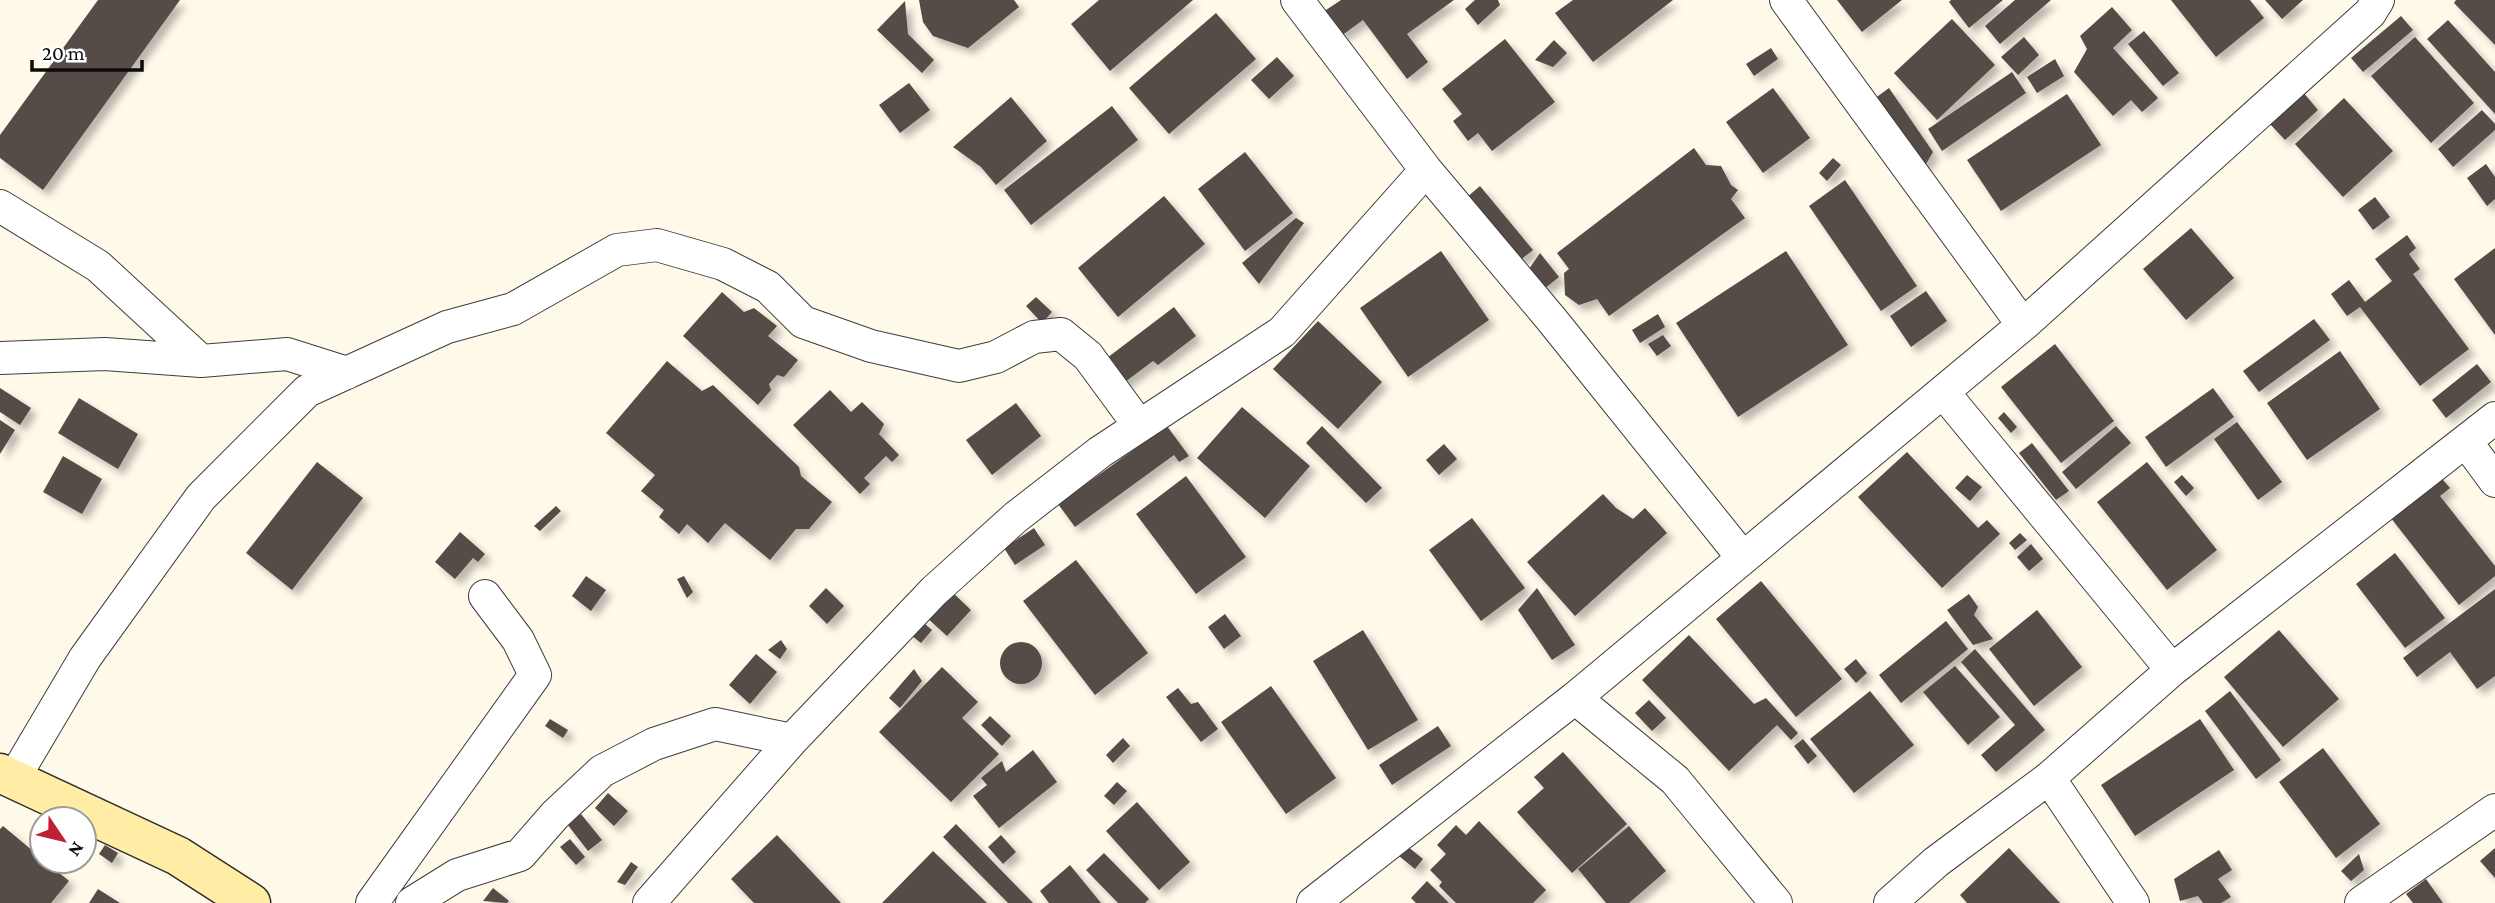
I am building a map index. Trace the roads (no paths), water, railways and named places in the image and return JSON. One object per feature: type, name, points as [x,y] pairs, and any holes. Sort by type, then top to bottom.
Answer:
[{"type":"street","points":[[1297,0],[1426,170],[1552,320],[1743,558]]},
{"type":"street","points":[[1786,0],[2023,325]]},
{"type":"street","points":[[1313,903],[1575,698],[2023,325],[2370,13],[2378,0]]},
{"type":"street","points":[[649,903],[792,740],[945,582],[1016,517],[1138,424],[1282,332],[1426,170]]},
{"type":"street","points":[[0,206],[98,266],[201,361]]},
{"type":"street","points":[[251,903],[178,856],[7,776],[85,658],[201,497],[307,391],[447,327],[513,309],[617,250],[657,245],[723,264],[768,287],[803,322],[871,346],[960,366],[996,356],[1034,337],[1061,334],[1088,356],[1138,424]]},
{"type":"street","points":[[0,358],[105,354],[201,361],[287,354],[347,373]]},
{"type":"street","points":[[1943,392],[2172,670]]},
{"type":"street","points":[[1890,903],[1936,862],[2049,778],[2172,670],[2467,443],[2495,418]]},
{"type":"street","points":[[2467,443],[2495,481]]},
{"type":"street","points":[[372,903],[535,675],[518,640],[485,596]]},
{"type":"street","points":[[1575,698],[1675,780],[1776,903]]},
{"type":"street","points":[[412,903],[457,875],[520,855],[555,816],[602,771],[654,744],[715,724],[792,740]]},
{"type":"street","points":[[2049,778],[2133,903]]},
{"type":"street","points":[[2361,903],[2495,810]]}]
